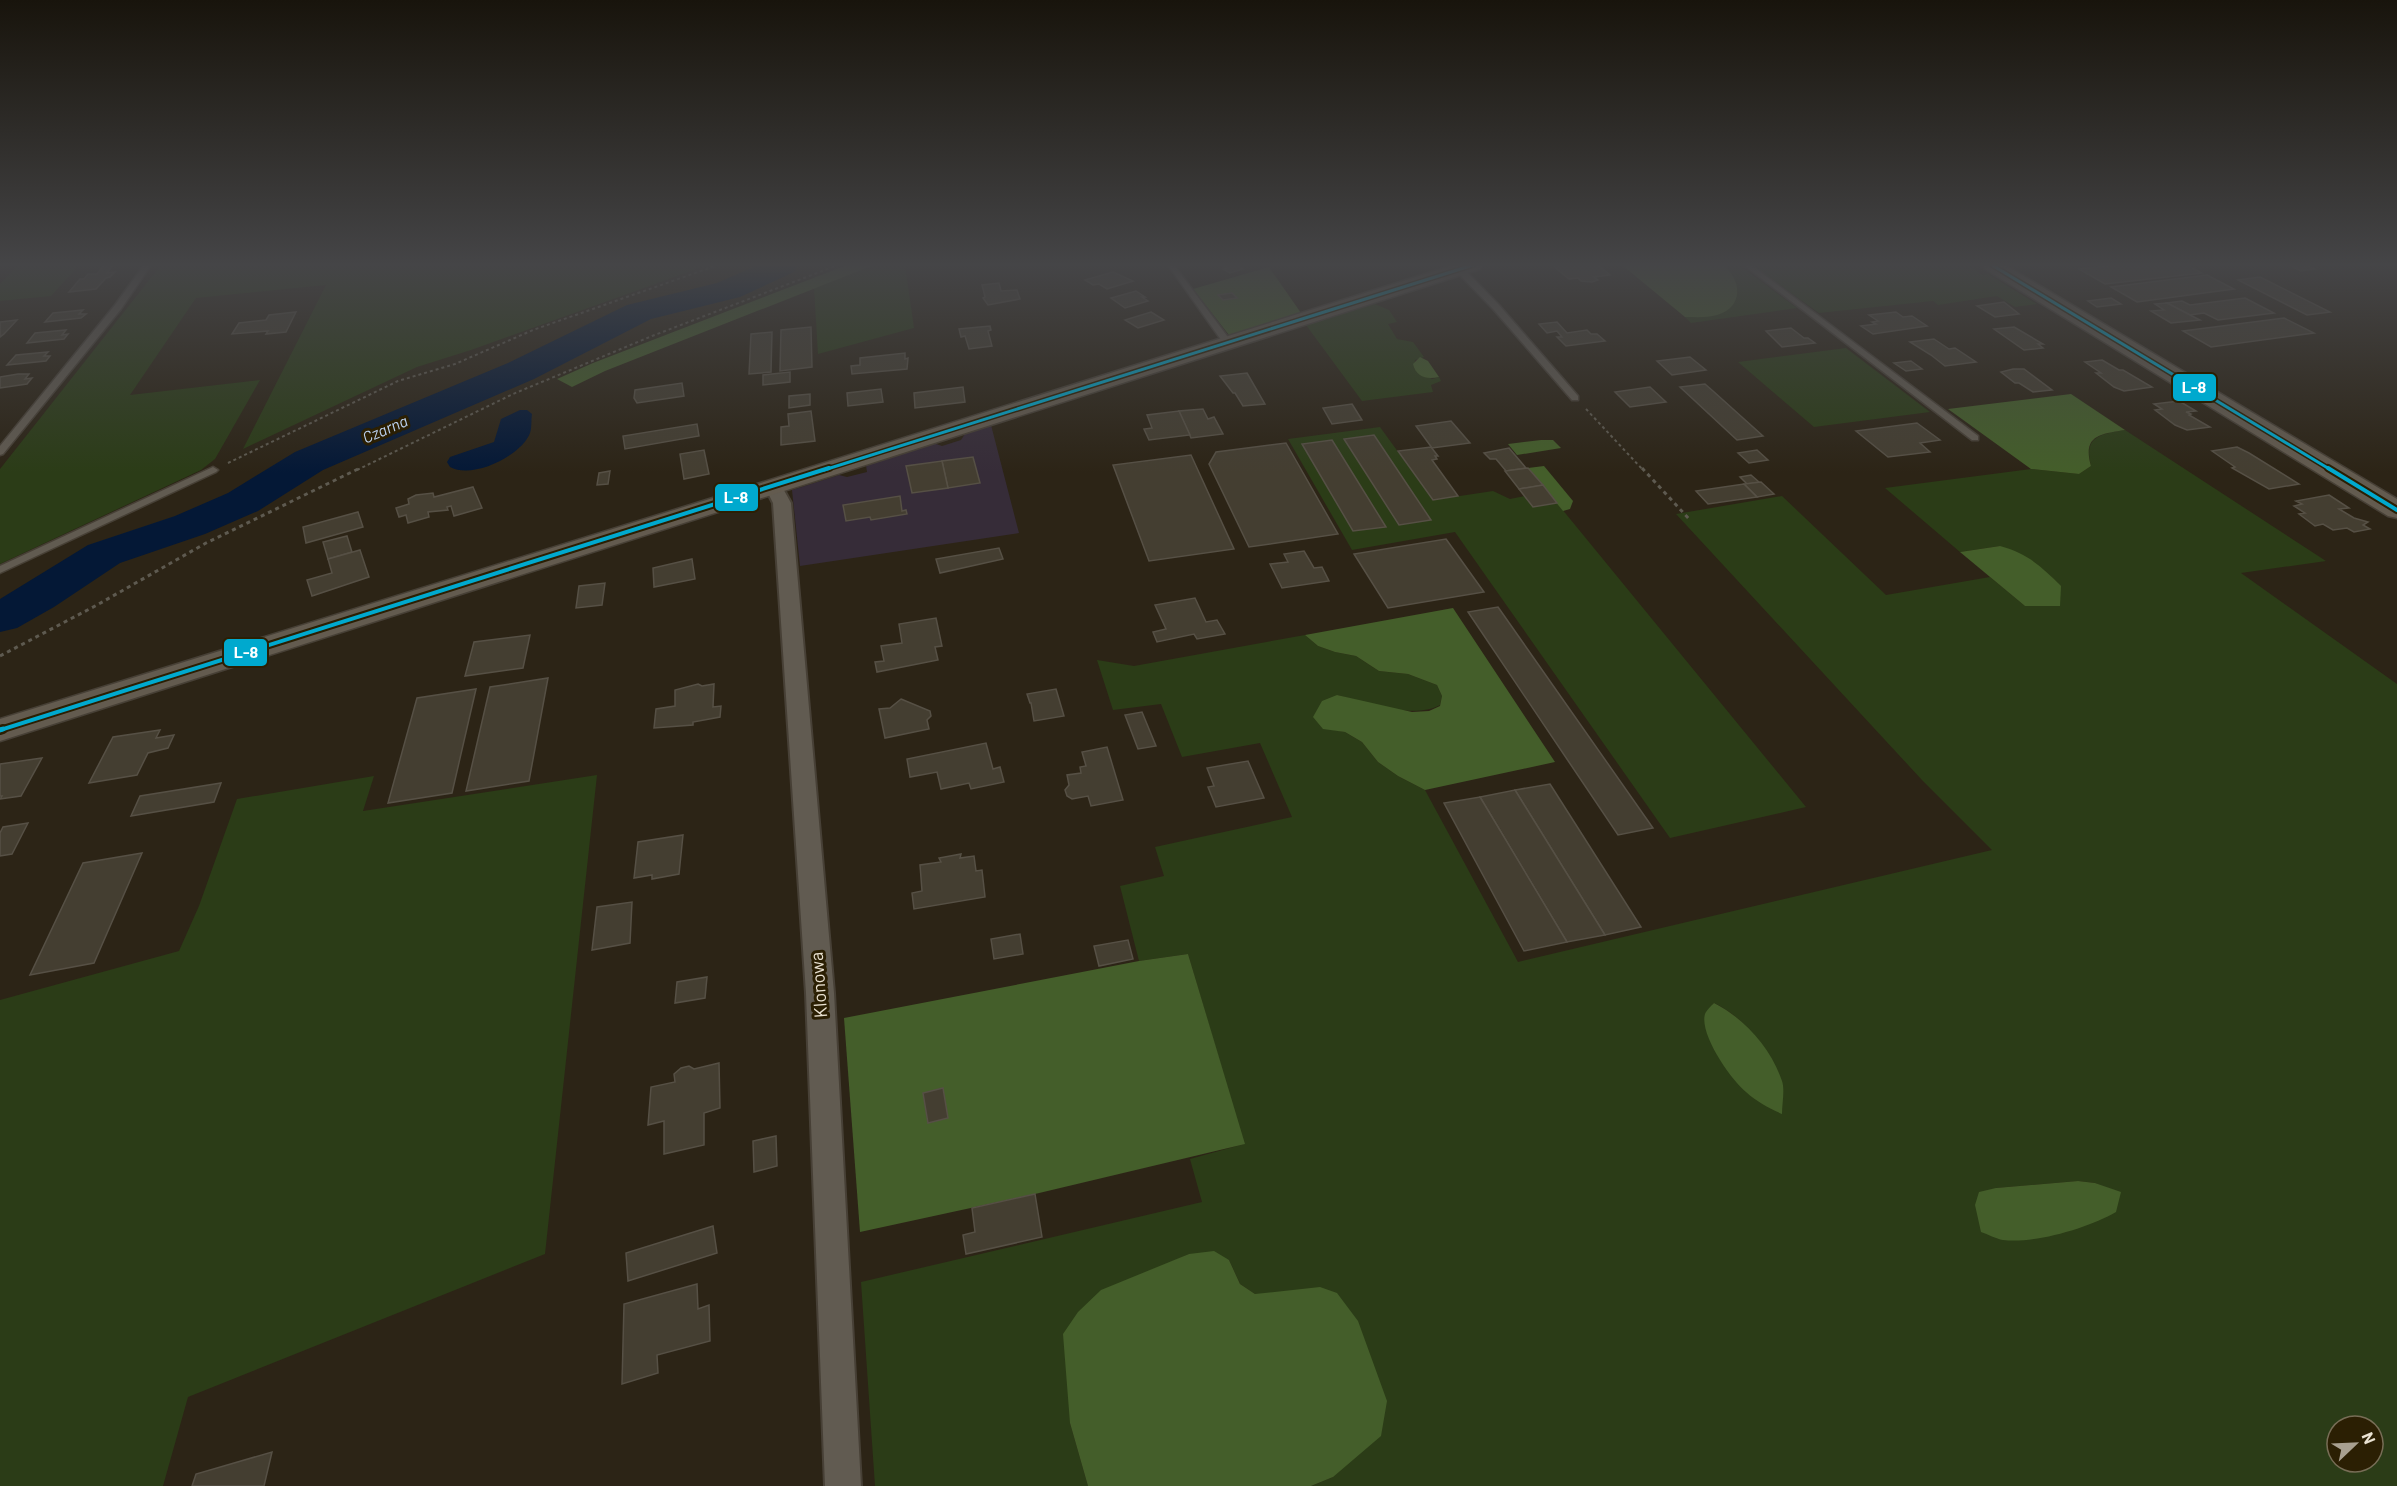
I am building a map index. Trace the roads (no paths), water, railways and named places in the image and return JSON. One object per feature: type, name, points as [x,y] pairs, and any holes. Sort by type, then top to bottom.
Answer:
[{"type":"street","points":[[0,729],[774,487],[1251,334]]},
{"type":"street","points":[[2108,334],[2397,510]]},
{"type":"street","name":"Klonowa","points":[[774,487],[782,503],[820,993],[843,1486]]},
{"type":"lane","points":[[0,452],[96,334]]},
{"type":"lane","points":[[1222,334],[1227,342]]},
{"type":"lane","points":[[1519,334],[1575,398]]},
{"type":"lane","points":[[1839,334],[1975,438]]},
{"type":"lane","points":[[0,570],[213,470]]},
{"type":"water","points":[[520,410],[527,410],[532,414],[530,433],[517,449],[507,457],[483,468],[460,470],[450,467],[447,462],[450,457],[494,442],[501,419]]},
{"type":"waterway","name":"Czarna","points":[[0,618],[38,597],[104,554],[190,525],[243,502],[309,461],[521,371],[594,334]]}]
